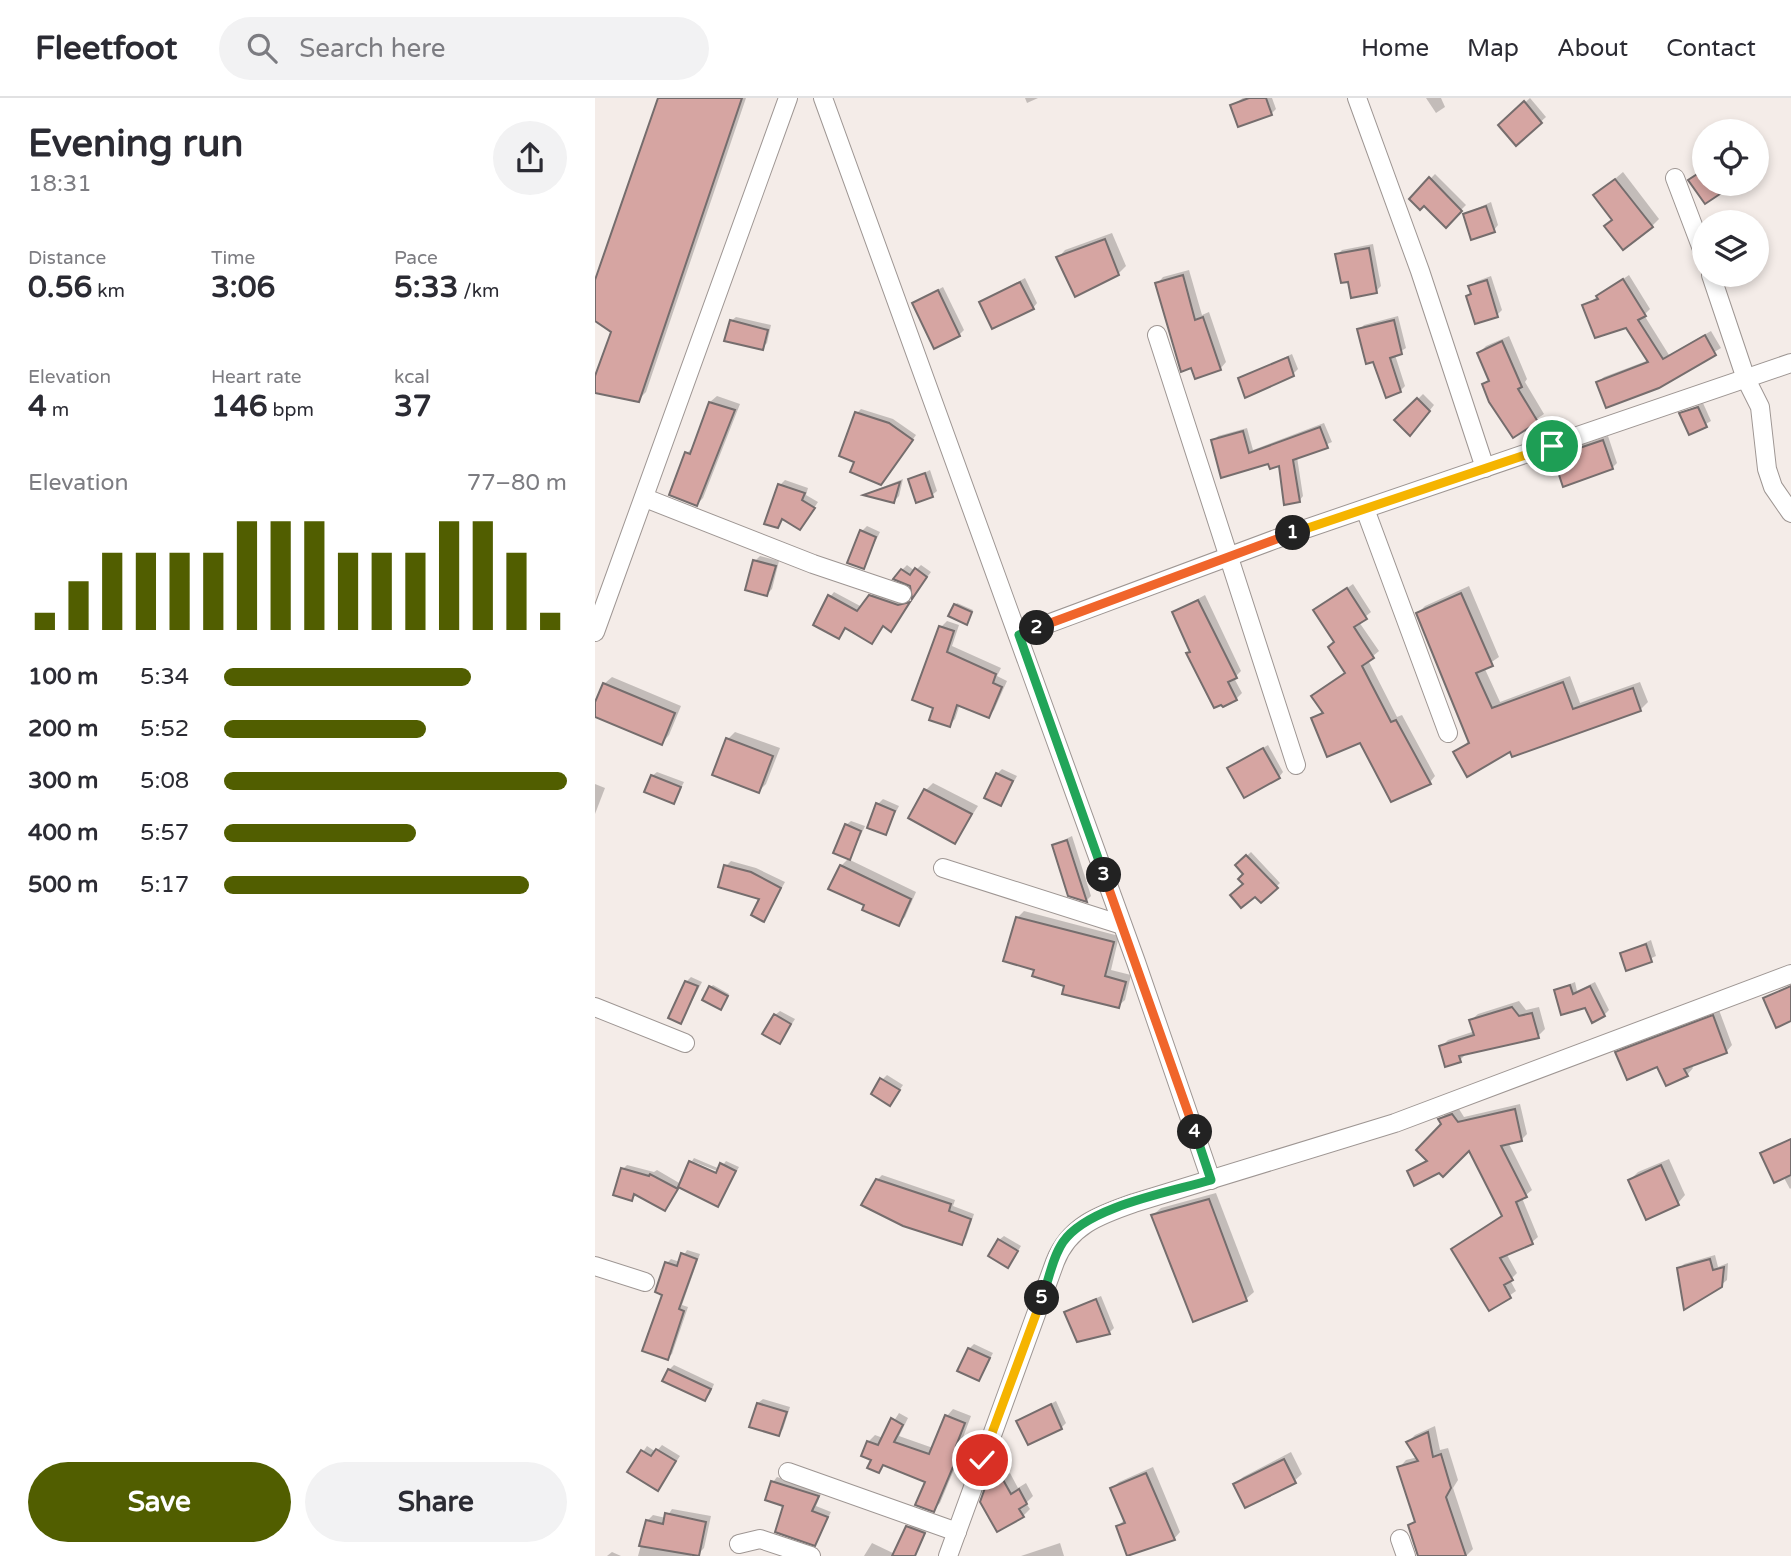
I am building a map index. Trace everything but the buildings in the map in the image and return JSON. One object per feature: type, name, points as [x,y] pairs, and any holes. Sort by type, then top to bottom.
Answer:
[{"type":"street","points":[[595,632],[788,98]]},
{"type":"street","points":[[823,98],[1019,635],[1051,733],[1122,925],[1211,1180]]},
{"type":"street","points":[[1357,98],[1420,271],[1485,468]]},
{"type":"street","points":[[1675,178],[1692,223]]},
{"type":"street","points":[[1715,287],[1745,379],[1764,423],[1767,469],[1777,495],[1791,513]]},
{"type":"street","points":[[1157,335],[1231,556],[1296,765]]},
{"type":"street","points":[[1019,635],[1231,556],[1791,363]]},
{"type":"street","points":[[645,498],[788,555],[902,594]]},
{"type":"street","points":[[1365,509],[1448,733]]},
{"type":"street","points":[[943,868],[1122,925]]},
{"type":"street","points":[[948,1556],[1062,1244],[1070,1234],[1092,1219],[1395,1123],[1791,974]]},
{"type":"street","points":[[595,1007],[685,1043]]},
{"type":"street","points":[[595,1266],[645,1282]]},
{"type":"street","points":[[788,1472],[957,1532]]},
{"type":"street","points":[[739,1544],[760,1539],[811,1556]]},
{"type":"route","points":[[982,1460],[1062,1244],[1070,1234],[1092,1219],[1111,1211],[1211,1180],[1136,961],[1039,699],[1019,635],[1276,539],[1552,446]]}]
